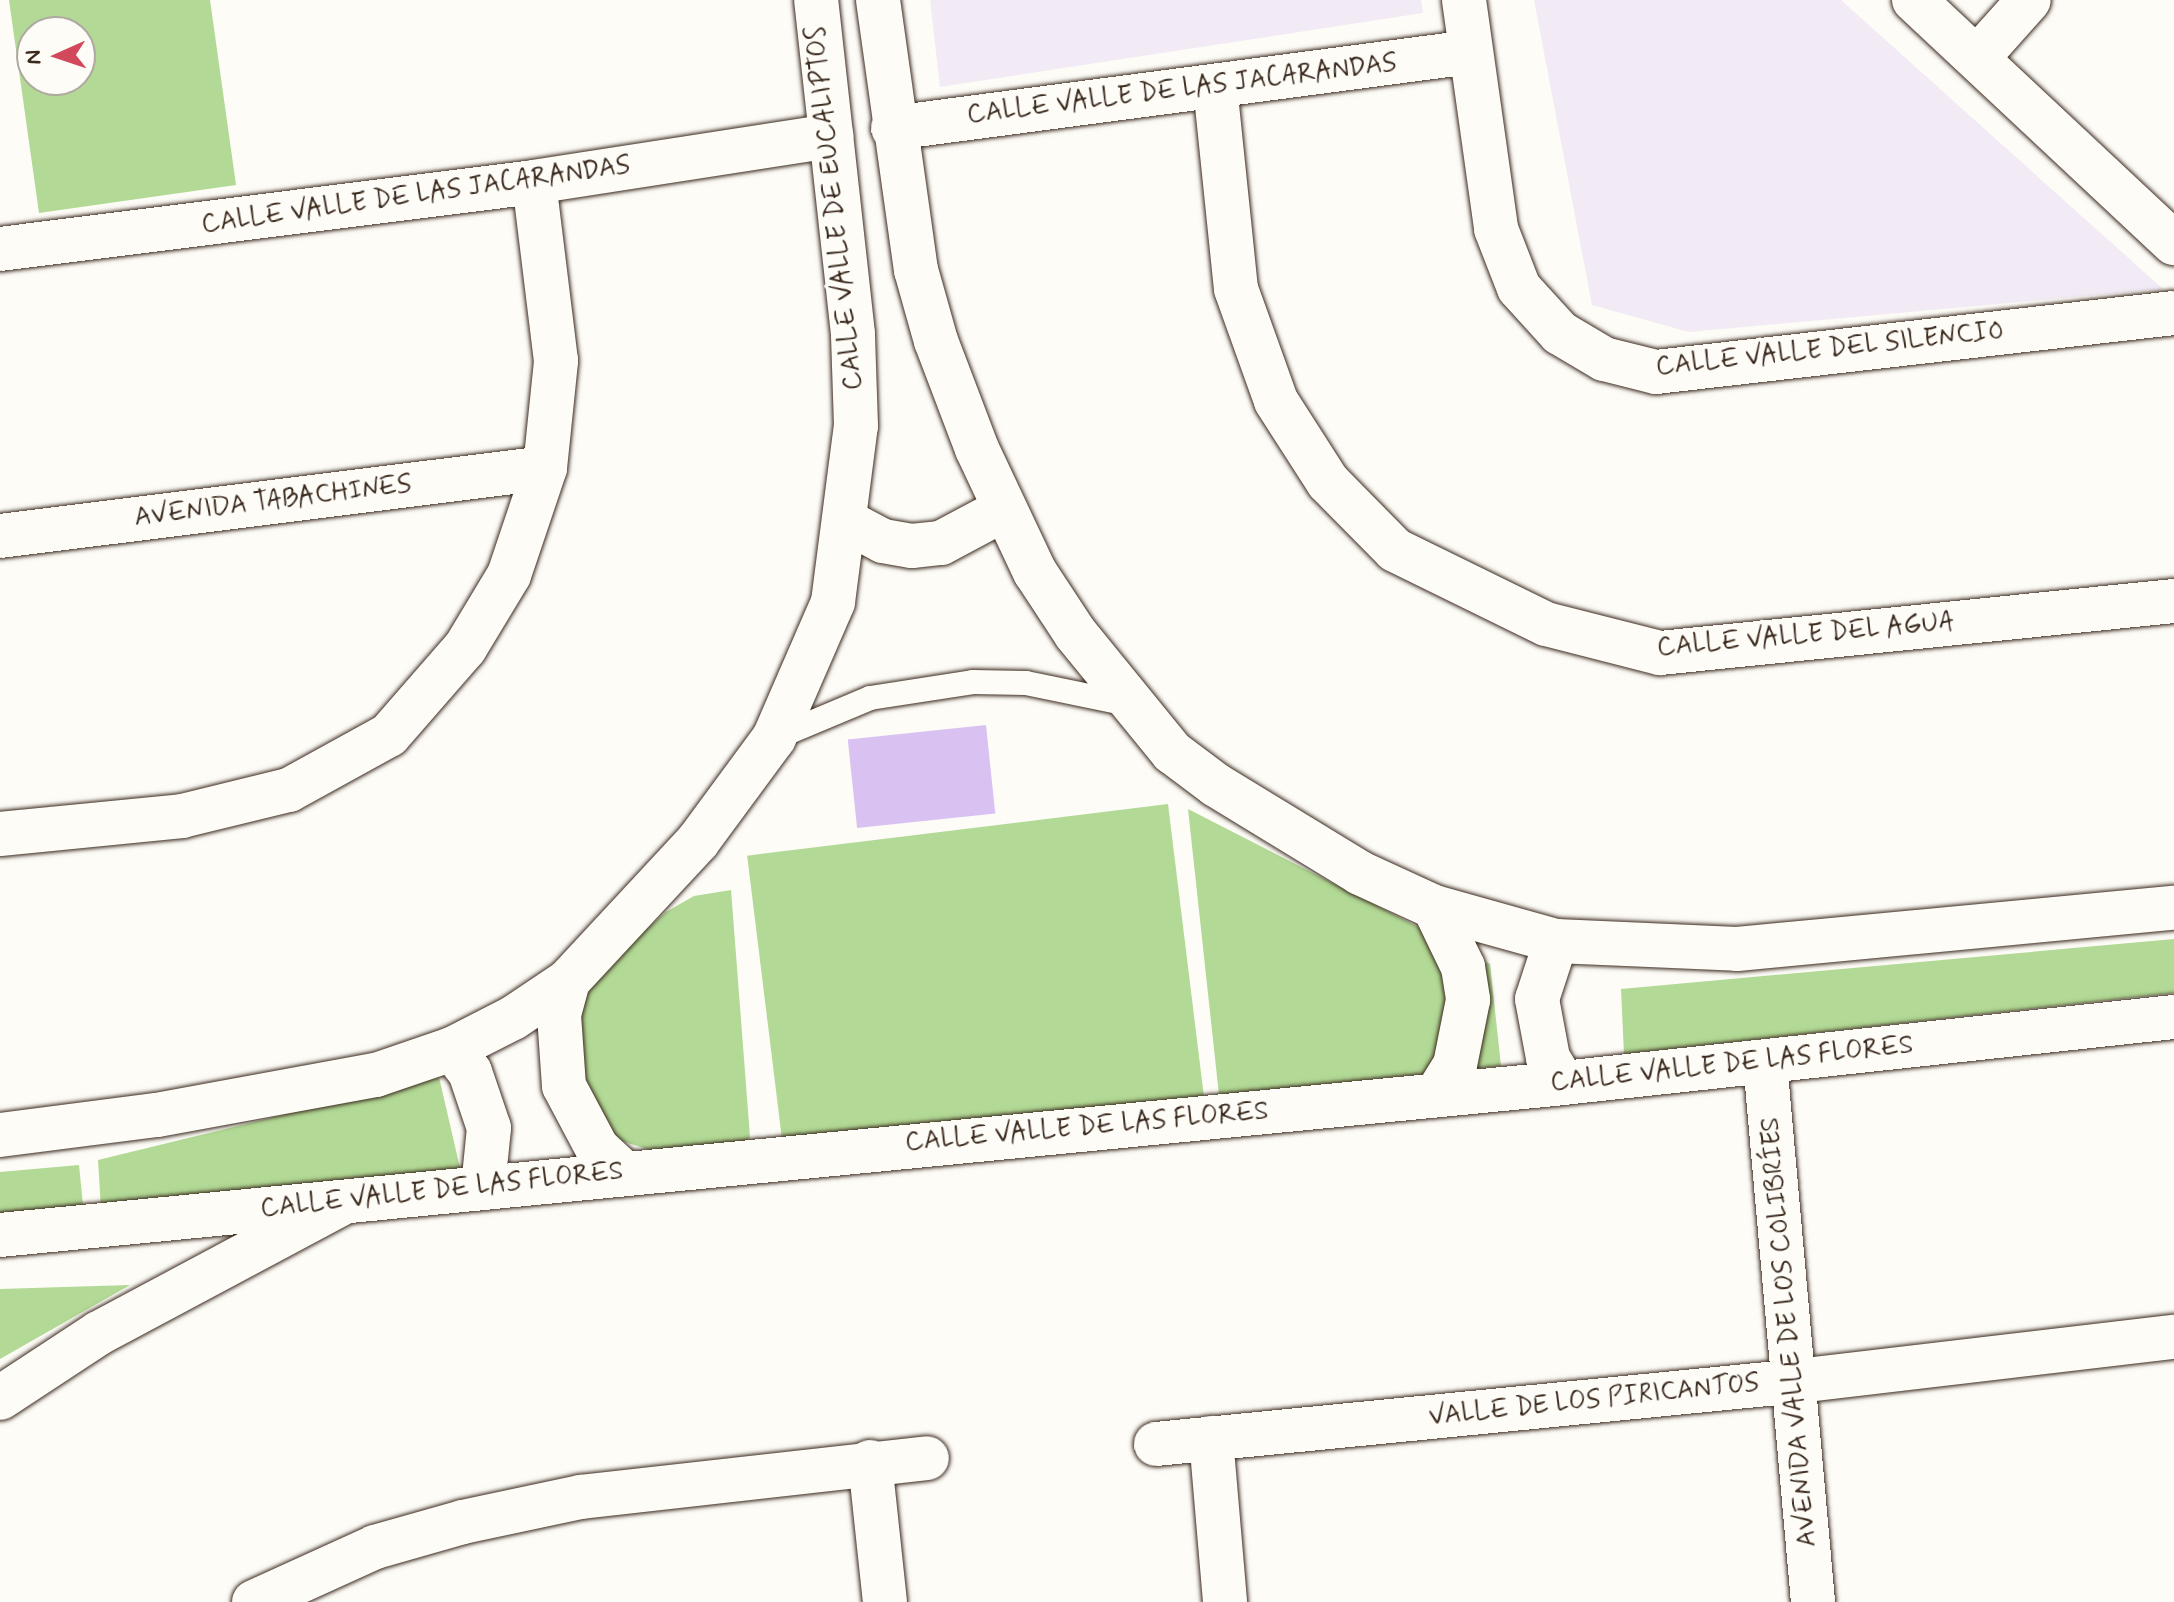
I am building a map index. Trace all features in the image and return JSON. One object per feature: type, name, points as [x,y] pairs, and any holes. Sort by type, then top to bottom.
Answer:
[{"type":"street","name":"CALLE VALLE DE EUCALIPTOS","points":[[774,738],[833,602],[847,522],[856,426],[853,334],[816,0]]},
{"type":"street","points":[[878,0],[893,128],[916,270],[936,341],[1005,509],[1035,572],[1128,704],[1172,752],[1250,808],[1360,873],[1434,907],[1556,941],[1737,949],[2174,908]]},
{"type":"street","name":"CALLE VALLE DEL SILENCIO","points":[[1464,0],[1496,229],[1519,288],[1560,333],[1604,359],[1656,372],[2174,313]]},
{"type":"street","points":[[1914,0],[2174,243]]},
{"type":"street","points":[[1978,57],[2029,0]]},
{"type":"street","name":"CALLE VALLE DE LAS JACARANDAS","points":[[893,128],[1470,52]]},
{"type":"street","name":"CALLE VALLE DEL AGUA","points":[[1215,86],[1236,289],[1276,401],[1328,482],[1395,550],[1546,624],[1660,653],[2174,601]]},
{"type":"street","name":"CALLE VALLE DE LAS JACARANDAS","points":[[0,249],[534,182],[831,136]]},
{"type":"street","points":[[0,834],[182,816],[289,790],[389,735],[465,648],[509,575],[545,468],[556,361],[534,182]]},
{"type":"street","name":"AVENIDA TABACHINES","points":[[0,536],[545,468]]},
{"type":"street","points":[[847,522],[883,541],[912,546],[941,543],[1005,509]]},
{"type":"street","points":[[0,1135],[298,1092],[376,1075],[452,1049],[568,981],[698,841],[774,738]]},
{"type":"street","points":[[1434,907],[1460,956],[1468,1000],[1455,1065],[1437,1094]]},
{"type":"street","points":[[1556,941],[1537,999],[1548,1058],[1563,1083]]},
{"type":"street","points":[[568,981],[559,1015],[564,1086],[597,1148],[623,1172]]},
{"type":"street","name":"CALLE VALLE DE LAS FLORES","points":[[2,1237],[623,1172],[1563,1083],[2174,1017]]},
{"type":"street","points":[[452,1049],[470,1072],[489,1128],[483,1187]]},
{"type":"street","name":"AVENIDA VALLE DE LOS COLIBRÍES","points":[[1765,1062],[1797,1381],[1813,1602]]},
{"type":"street","points":[[0,1398],[99,1333],[342,1203]]},
{"type":"street","name":"VALLE DE LOS PIRICANTOS","points":[[1156,1444],[1797,1381],[2174,1337]]},
{"type":"street","points":[[1211,1438],[1225,1602]]},
{"type":"street","points":[[254,1602],[375,1547],[463,1522],[581,1497],[870,1462],[927,1458]]},
{"type":"street","points":[[870,1462],[885,1602]]},
{"type":"lane","points":[[774,738],[870,698],[960,683],[1026,683],[1128,704]]},
{"type":"shaded area","points":[[930,0],[1421,0],[1423,13],[940,87]]},
{"type":"shaded area","points":[[1534,0],[1841,0],[2163,289],[1689,332],[1592,305]]},
{"type":"green space","points":[[9,0],[210,0],[236,185],[39,213],[23,96],[96,96],[96,16],[16,16],[16,50]]},
{"type":"green space","points":[[1168,804],[1204,1101],[784,1152],[747,856]]},
{"type":"green space","points":[[1188,809],[1490,964],[1501,1066],[1219,1095]]},
{"type":"green space","points":[[731,890],[750,1137],[739,1152],[650,1150],[596,1133],[570,1085],[582,986],[666,912],[694,896]]},
{"type":"green space","points":[[2174,939],[2174,993],[1624,1054],[1621,989]]},
{"type":"green space","points":[[439,1077],[460,1168],[101,1209],[98,1160]]},
{"type":"green space","points":[[79,1165],[83,1205],[0,1217],[0,1172]]},
{"type":"green space","points":[[130,1285],[0,1359],[0,1289]]},
{"type":"building","points":[[986,725],[995,814],[857,828],[848,740]]}]
